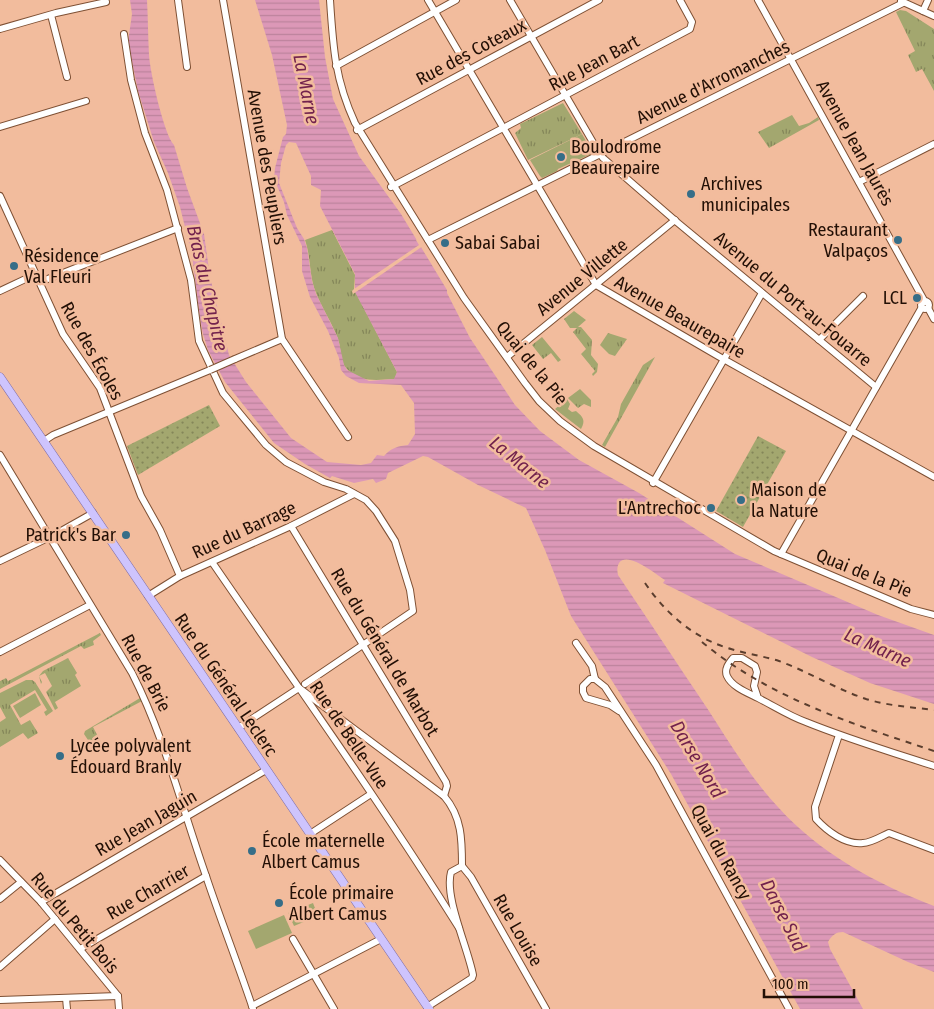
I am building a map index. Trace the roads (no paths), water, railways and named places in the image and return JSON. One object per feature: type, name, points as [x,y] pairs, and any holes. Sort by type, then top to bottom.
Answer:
[{"type":"main road","name":"Rue du Général Leclerc","points":[[0,377],[428,1008]]},
{"type":"street","points":[[178,0],[187,67]]},
{"type":"street","name":"Avenue des Peupliers","points":[[223,0],[282,339]]},
{"type":"street","name":"Quai de la Pie","points":[[330,0],[336,66],[347,105],[358,130],[464,298],[534,395],[560,420],[594,446],[653,482],[781,554],[906,607],[934,616]]},
{"type":"street","name":"Avenue Beaurepaire","points":[[428,0],[505,127],[596,285],[934,477]]},
{"type":"street","points":[[336,66],[456,0]]},
{"type":"street","name":"Avenue du Port-au-Fouarre","points":[[510,0],[600,154],[609,164],[876,387]]},
{"type":"street","name":"Rue des Coteaux","points":[[358,130],[599,0]]},
{"type":"street","name":"Rue Jean Bart","points":[[392,186],[690,29],[692,24],[681,0]]},
{"type":"street","name":"Avenue Jean Jaurès","points":[[758,0],[934,319]]},
{"type":"street","points":[[923,11],[928,0]]},
{"type":"street","points":[[902,1],[934,16]]},
{"type":"street","name":"Avenue d'Arromanches","points":[[428,240],[792,59],[902,1]]},
{"type":"street","points":[[0,29],[16,23],[106,2]]},
{"type":"street","points":[[51,15],[67,77]]},
{"type":"street","points":[[124,34],[132,80],[145,133],[167,190],[178,228],[190,280],[199,341],[223,392],[266,445],[286,462],[324,482],[346,489],[366,500],[376,511],[395,542],[410,590],[413,611],[238,728]]},
{"type":"street","points":[[0,126],[86,101]]},
{"type":"street","points":[[859,182],[934,144]]},
{"type":"street","name":"Rue des Écoles","points":[[0,196],[63,334],[100,388],[141,496],[160,530],[180,576]]},
{"type":"street","name":"Avenue Villette","points":[[507,357],[675,220]]},
{"type":"street","points":[[40,282],[178,228]]},
{"type":"street","points":[[0,291],[36,274]]},
{"type":"street","points":[[653,482],[762,293]]},
{"type":"street","points":[[819,340],[863,296]]},
{"type":"street","points":[[781,554],[876,387],[927,304]]},
{"type":"street","points":[[44,441],[53,435],[282,339],[348,437]]},
{"type":"street","name":"Rue de Brie","points":[[0,456],[143,694],[159,731],[206,876],[230,939],[252,1007]]},
{"type":"street","name":"Rue du Barrage","points":[[148,596],[180,576],[291,526],[354,494]]},
{"type":"street","points":[[0,560],[49,537],[93,513]]},
{"type":"street","name":"Rue du Général de Marbot","points":[[291,526],[446,782],[447,786],[444,796]]},
{"type":"street","name":"Rue de Belle-Vue","points":[[212,562],[302,686],[459,928]]},
{"type":"street","points":[[0,652],[90,604]]},
{"type":"street","name":"Quai du Rancy","points":[[576,643],[592,666],[596,679],[606,687],[656,765],[789,1009]]},
{"type":"street","points":[[758,698],[754,686],[757,672],[755,666],[742,658],[732,658],[727,668],[728,677],[738,687],[758,698],[805,722],[934,766]]},
{"type":"street","name":"Quai du Rancy","points":[[596,679],[586,681],[583,686],[586,698],[610,705],[621,713]]},
{"type":"street","points":[[302,686],[444,796],[451,804],[460,824],[462,866],[451,872],[449,885],[472,978],[428,1008]]},
{"type":"street","points":[[839,735],[815,807],[816,818],[828,832],[848,841],[864,844],[889,833],[934,850]]},
{"type":"street","name":"Rue Jean Jaguin","points":[[41,902],[266,770]]},
{"type":"street","points":[[310,834],[371,794]]},
{"type":"street","name":"Rue du Petit Bois","points":[[0,860],[41,902],[118,996],[119,1009]]},
{"type":"street","name":"Rue Louise","points":[[462,866],[471,877],[546,1009]]},
{"type":"street","name":"Rue Charrier","points":[[80,949],[206,876]]},
{"type":"street","points":[[0,899],[22,882]]},
{"type":"street","points":[[0,968],[55,919]]},
{"type":"street","points":[[293,939],[334,1009]]},
{"type":"street","points":[[252,1007],[382,939]]},
{"type":"street","points":[[0,1000],[118,996]]},
{"type":"street","points":[[66,998],[67,1009]]},
{"type":"water","points":[[130,0],[147,0],[149,55],[155,88],[166,129],[174,145],[204,234],[210,277],[229,355],[246,382],[291,438],[327,462],[361,465],[371,463],[377,455],[384,456],[395,448],[408,445],[415,434],[414,403],[401,385],[359,383],[346,376],[341,370],[339,358],[328,331],[310,297],[302,271],[302,246],[287,215],[284,202],[274,179],[275,168],[287,125],[272,55],[255,0],[319,0],[325,57],[333,99],[359,156],[401,214],[447,290],[470,338],[515,405],[540,431],[579,460],[639,493],[735,554],[878,615],[934,635],[934,704],[870,683],[812,657],[663,583],[665,580],[635,562],[623,560],[619,563],[618,567],[618,575],[732,746],[758,784],[778,807],[812,839],[850,866],[891,888],[934,906],[934,972],[843,932],[838,933],[828,942],[830,949],[863,1009],[800,1009],[671,774],[571,616],[526,508],[478,485],[428,457],[423,456],[388,473],[386,479],[376,483],[373,479],[354,483],[332,476],[330,478],[274,443],[225,382],[208,350],[200,318],[192,255],[180,207],[154,142],[138,91],[128,42],[132,14]],"holes":[[[289,142],[296,143],[311,176],[311,185],[321,190],[320,206],[355,274],[355,292],[397,372],[394,379],[369,381],[347,370],[344,365],[338,338],[316,294],[304,239],[297,228],[279,183],[281,163],[286,145]]]},
{"type":"railway","points":[[645,583],[662,605],[682,624],[718,645],[779,661],[866,699],[892,705],[934,710]]},
{"type":"railway","points":[[702,642],[728,662],[783,694],[843,719],[934,751]]},
{"type":"place","name":"Boulodrome Beaurepaire","points":[[561,157]]},
{"type":"place","name":"Archives municipales","points":[[691,194]]},
{"type":"place","name":"Restaurant Valpaços","points":[[898,240]]},
{"type":"place","name":"Sabai Sabai","points":[[445,243]]},
{"type":"place","name":"Résidence Val Fleuri","points":[[14,266]]},
{"type":"place","name":"LCL","points":[[917,298]]},
{"type":"place","name":"Maison de la Nature","points":[[741,500]]},
{"type":"place","name":"L'Antrechoc","points":[[711,508]]},
{"type":"place","name":"Patrick's Bar","points":[[126,535]]},
{"type":"place","name":"Lycée polyvalent Édouard Branly","points":[[60,756]]},
{"type":"place","name":"École maternelle Albert Camus","points":[[252,851]]},
{"type":"place","name":"École primaire Albert Camus","points":[[279,903]]},
{"type":"water label","name":"La Marne","points":[[307,89]]},
{"type":"water label","name":"Bras du Chapitre","points":[[208,288]]},
{"type":"water label","name":"La Marne","points":[[520,462]]},
{"type":"water label","name":"La Marne","points":[[878,647]]},
{"type":"water label","name":"Darse Nord","points":[[698,759]]},
{"type":"water label","name":"Darse Sud","points":[[784,915]]}]
